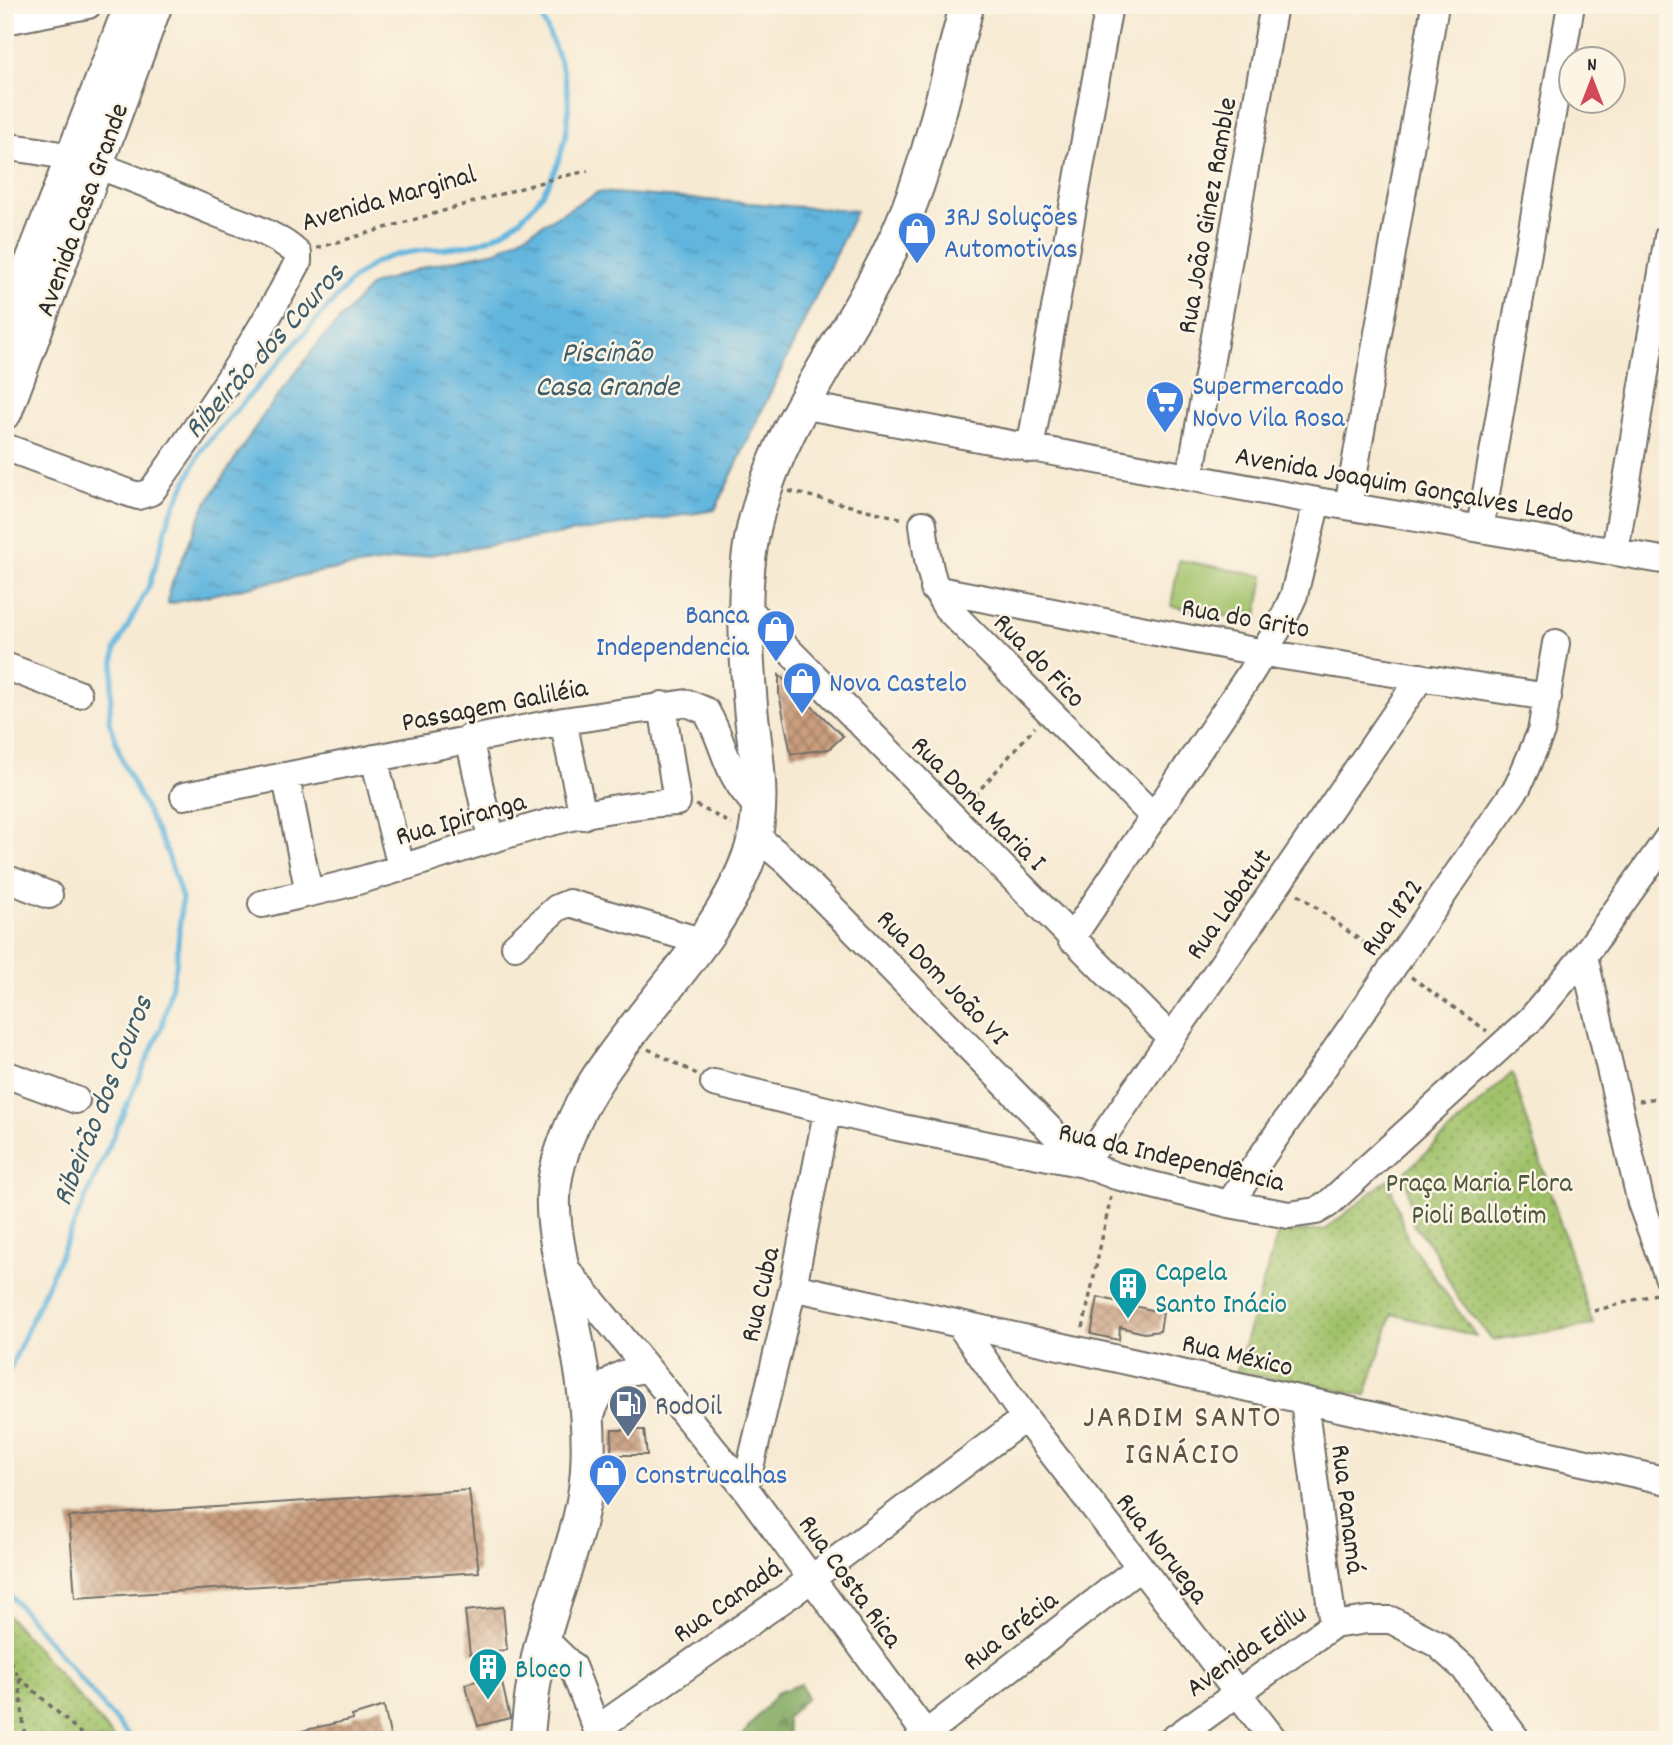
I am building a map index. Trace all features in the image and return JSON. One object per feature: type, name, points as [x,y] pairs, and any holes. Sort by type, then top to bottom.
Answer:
[{"type":"main road","name":"Avenida Casa Grande","points":[[5,412],[131,5]]},
{"type":"main road","name":"Avenida Casa Grande","points":[[5,331],[155,5]]},
{"type":"main road","points":[[527,1740],[543,1638],[586,1493],[589,1419],[554,1214],[555,1179],[578,1112],[598,1075],[704,942],[737,888],[757,821],[748,566],[757,517],[778,454],[801,405],[876,281],[912,205],[967,5]]},
{"type":"street","points":[[5,21],[88,5]]},
{"type":"street","points":[[1030,449],[1110,5]]},
{"type":"street","name":"Rua João Ginez Ramble","points":[[1190,477],[1274,5]]},
{"type":"street","points":[[1348,506],[1435,5]]},
{"type":"street","points":[[1480,528],[1571,5]]},
{"type":"street","points":[[5,148],[84,161],[269,234],[298,254]]},
{"type":"street","points":[[1615,551],[1668,237]]},
{"type":"street","name":"Avenida Marginal","points":[[5,447],[138,496],[151,492],[196,430],[273,311],[298,262],[298,254]]},
{"type":"street","name":"Avenida Joaquim Gonçalves Ledo","points":[[801,405],[1317,502],[1668,561]]},
{"type":"street","points":[[1071,939],[1264,653],[1294,595],[1317,502]]},
{"type":"street","name":"Rua do Fico","points":[[923,524],[934,589],[946,607],[1153,816]]},
{"type":"street","name":"Rua do Grito","points":[[934,589],[1264,653],[1548,697]]},
{"type":"street","name":"Rua Dona Maria I","points":[[748,609],[953,820],[1171,1038]]},
{"type":"street","name":"Rua 1822","points":[[1228,1204],[1518,786],[1532,759],[1548,697],[1556,643]]},
{"type":"street","points":[[5,666],[78,694]]},
{"type":"street","name":"Rua Labatut","points":[[1084,1164],[1421,677]]},
{"type":"street","name":"Passagem Galiléia","points":[[184,796],[286,778],[469,738],[687,703],[706,711],[730,771],[757,821]]},
{"type":"street","points":[[662,705],[677,802]]},
{"type":"street","points":[[563,721],[583,816]]},
{"type":"street","points":[[469,738],[491,838]]},
{"type":"street","points":[[374,758],[401,867]]},
{"type":"street","points":[[286,778],[309,893]]},
{"type":"street","name":"Rua Ipiranga","points":[[262,904],[401,867],[491,838],[583,816],[677,802]]},
{"type":"street","name":"Rua Dom João VI","points":[[757,821],[787,862],[1084,1164]]},
{"type":"street","name":"Rua da Independência","points":[[714,1083],[827,1112],[1084,1164],[1116,1176],[1228,1204],[1289,1216],[1315,1211],[1328,1204],[1506,1044],[1584,956],[1668,838]]},
{"type":"street","points":[[5,878],[49,895]]},
{"type":"street","points":[[515,946],[556,908],[569,903],[704,942]]},
{"type":"street","points":[[1584,956],[1640,1203],[1668,1276]]},
{"type":"street","points":[[5,1074],[76,1100]]},
{"type":"street","name":"Rua Cuba","points":[[745,1488],[793,1287],[827,1112]]},
{"type":"street","name":"Rua Costa Rica","points":[[562,1264],[745,1488],[925,1738]]},
{"type":"street","name":"Rua México","points":[[793,1287],[1668,1481]]},
{"type":"street","name":"Rua Noruega","points":[[959,1324],[1025,1418],[1274,1740]]},
{"type":"street","points":[[589,1419],[600,1391],[611,1380],[626,1371],[646,1369]]},
{"type":"street","name":"Rua Panamá","points":[[1304,1401],[1333,1625]]},
{"type":"street","name":"Rua Canadá","points":[[599,1734],[1025,1418]]},
{"type":"street","name":"Rua Grécia","points":[[925,1738],[1140,1567]]},
{"type":"street","name":"Avenida Edilu","points":[[1172,1740],[1333,1625],[1350,1621],[1391,1620],[1437,1644],[1464,1668],[1517,1740]]},
{"type":"street","points":[[543,1638],[572,1666],[599,1734]]},
{"type":"path","name":"Avenida Marginal","points":[[298,254],[368,231],[588,171]]},
{"type":"path","points":[[777,488],[923,524]]},
{"type":"path","points":[[953,820],[1048,712]]},
{"type":"path","points":[[677,802],[757,821]]},
{"type":"path","points":[[639,1045],[714,1083]]},
{"type":"path","points":[[1076,1350],[1099,1262],[1116,1176]]},
{"type":"path","points":[[1594,1311],[1668,1291]]},
{"type":"path","points":[[5,1653],[19,1676],[88,1740]]},
{"type":"path","points":[[19,1676],[25,1740]]},
{"type":"green space","points":[[1179,560],[1264,576],[1256,621],[1171,606]]},
{"type":"green space","name":"Praça Maria Flora Pioli Ballotim","points":[[1512,1073],[1593,1325],[1492,1340],[1456,1295],[1434,1250],[1413,1224],[1405,1172]]},
{"type":"green space","points":[[1388,1179],[1408,1240],[1476,1336],[1392,1314],[1366,1395],[1236,1373],[1278,1233],[1325,1230]]},
{"type":"green space","points":[[5,1612],[116,1740],[5,1740]]},
{"type":"green space","points":[[801,1684],[807,1698],[786,1718],[790,1740],[738,1740],[778,1692]]},
{"type":"water","name":"Piscinão Casa Grande","points":[[598,192],[856,211],[715,510],[313,573],[168,604],[169,590],[204,507],[262,417],[317,345],[371,285],[430,265],[497,251]]},
{"type":"building","name":"Nova Castelo","points":[[779,675],[843,736],[829,749],[791,754],[779,694]]},
{"type":"building","name":"Capela Santo Inácio","points":[[1098,1297],[1163,1313],[1160,1331],[1144,1333],[1120,1327],[1119,1340],[1091,1334]]},
{"type":"building","name":"RodOil","points":[[612,1430],[644,1430],[647,1455],[611,1455]]},
{"type":"building","points":[[469,1490],[479,1572],[75,1598],[69,1517]]},
{"type":"building","points":[[503,1607],[507,1650],[470,1654],[465,1611]]},
{"type":"building","name":"Bloco 1","points":[[500,1674],[510,1718],[478,1726],[465,1684]]},
{"type":"building","points":[[384,1706],[391,1740],[290,1740],[289,1734],[353,1719],[352,1716]]},
{"type":"waterway","name":"Ribeirão dos Couros","points":[[5,1380],[162,1026],[176,966],[182,898],[167,852],[123,763],[109,721],[115,650],[150,584],[170,515],[202,449],[353,279],[375,263],[398,254],[468,245],[501,233],[519,220],[547,185],[564,142],[568,97],[560,62],[537,5]]},
{"type":"waterway","points":[[5,1589],[132,1740]]},
{"type":"place","name":"3RJ Soluções Automotivas","points":[[917,265]]},
{"type":"place","name":"Supermercado Novo Vila Rosa","points":[[1165,434]]},
{"type":"place","name":"Banca Independencia","points":[[776,663]]},
{"type":"place","name":"Nova Castelo","points":[[802,715]]},
{"type":"place","name":"Capela Santo Inácio","points":[[1128,1320]]},
{"type":"place","name":"RodOil","points":[[628,1438]]},
{"type":"place","name":"Construcalhas","points":[[608,1507]]},
{"type":"place","name":"Bloco 1","points":[[488,1701]]},
{"type":"district","name":"JARDIM SANTO IGNÁCIO","points":[[1183,1434]]}]
